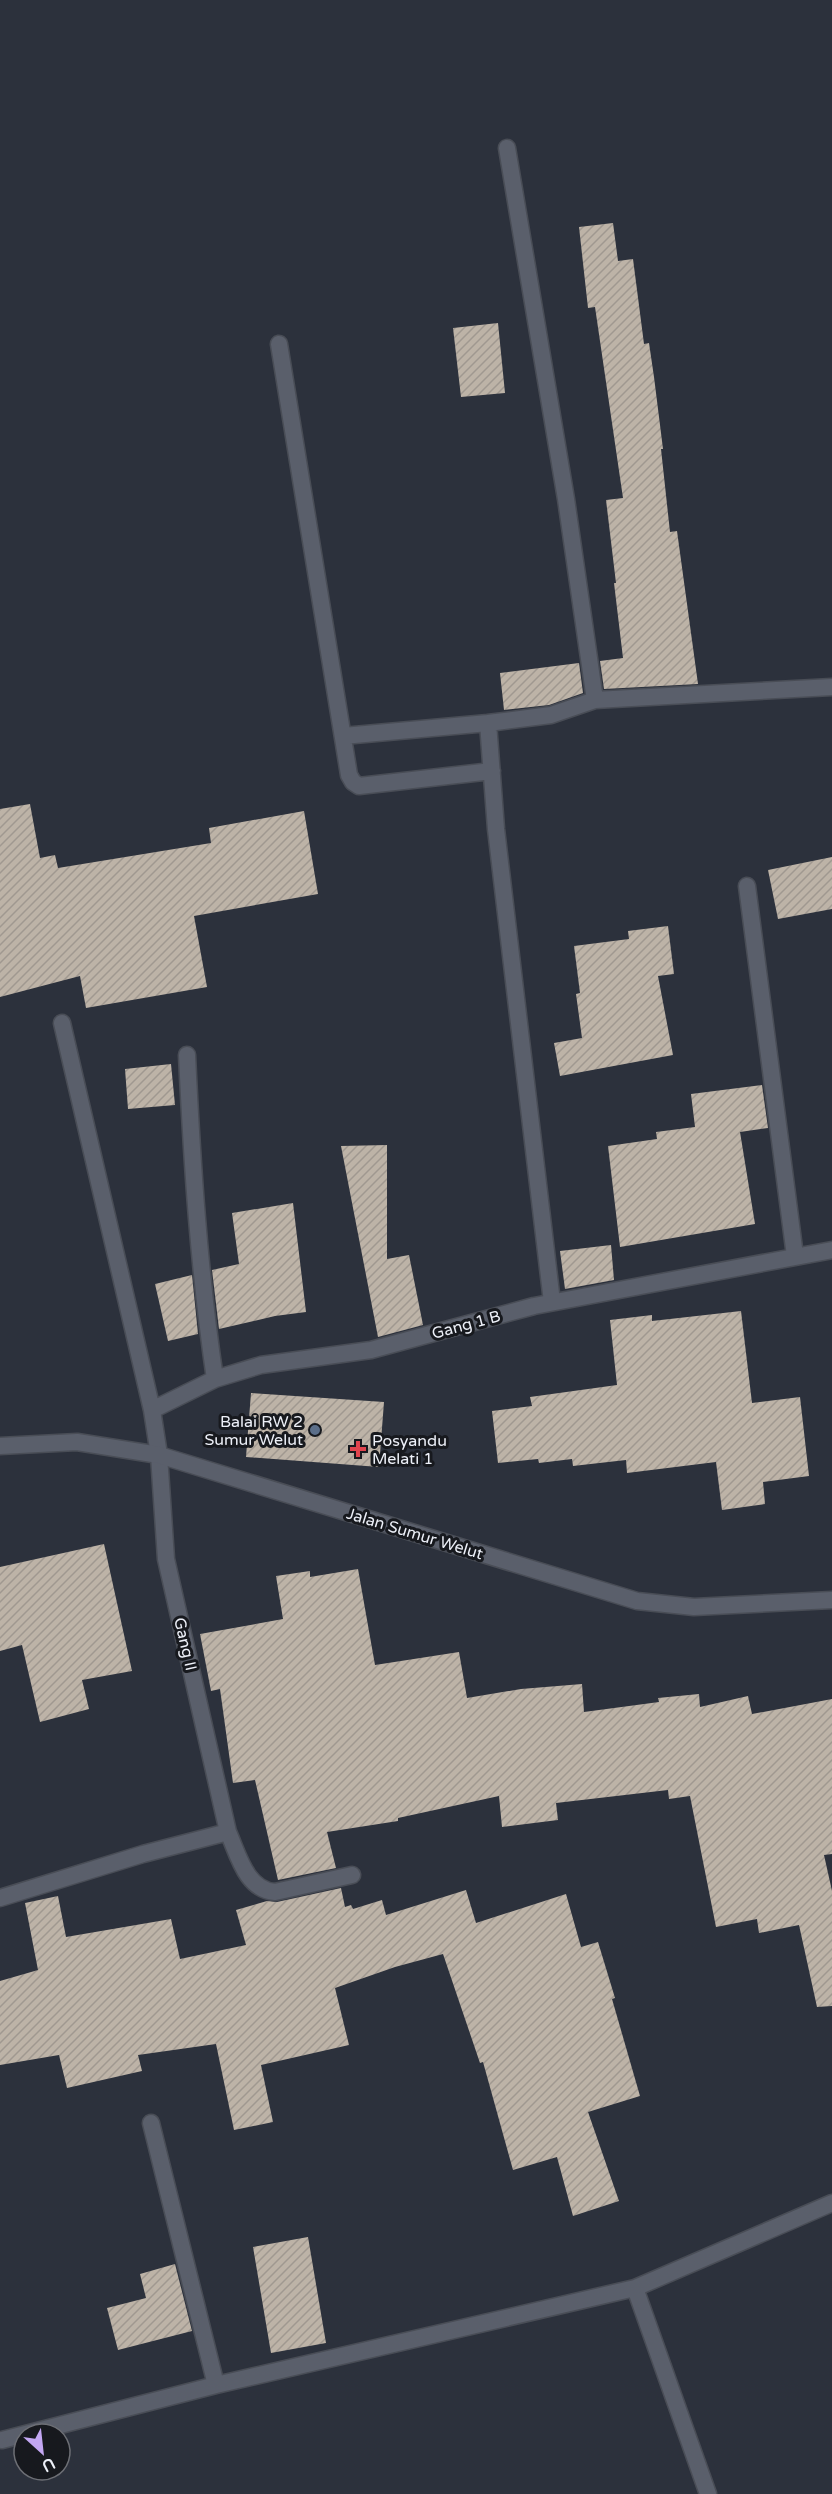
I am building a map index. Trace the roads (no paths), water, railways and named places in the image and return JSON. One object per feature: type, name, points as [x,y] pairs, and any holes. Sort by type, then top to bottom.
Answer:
[{"type":"street","points":[[507,148],[566,499],[595,700]]},
{"type":"street","points":[[279,344],[349,775],[359,786],[492,771]]},
{"type":"street","points":[[343,736],[551,715],[595,700],[832,687]]},
{"type":"street","points":[[488,723],[496,829],[552,1302]]},
{"type":"street","points":[[747,886],[795,1256]]},
{"type":"street","points":[[62,1023],[152,1410],[159,1455]]},
{"type":"street","points":[[187,1055],[192,1162],[205,1311],[215,1379]]},
{"type":"street","name":"Gang 1 B","points":[[152,1410],[215,1379],[261,1365],[371,1350],[552,1302],[832,1250]]},
{"type":"street","name":"Jalan Sumur Welut","points":[[0,1446],[77,1442],[159,1455],[637,1601],[694,1607],[832,1600]]},
{"type":"street","name":"Gang II","points":[[159,1455],[166,1559],[228,1832],[249,1878],[266,1892],[274,1892],[352,1875]]},
{"type":"street","points":[[0,1898],[143,1854],[228,1832]]},
{"type":"street","points":[[151,2123],[216,2385]]},
{"type":"street","points":[[2,2440],[216,2385],[635,2288],[832,2203]]},
{"type":"street","points":[[635,2288],[708,2494]]},
{"type":"place","name":"Balai RW 2 Sumur Welut","points":[[315,1430]]},
{"type":"place","name":"Posyandu Melati 1","points":[[358,1449]]}]
